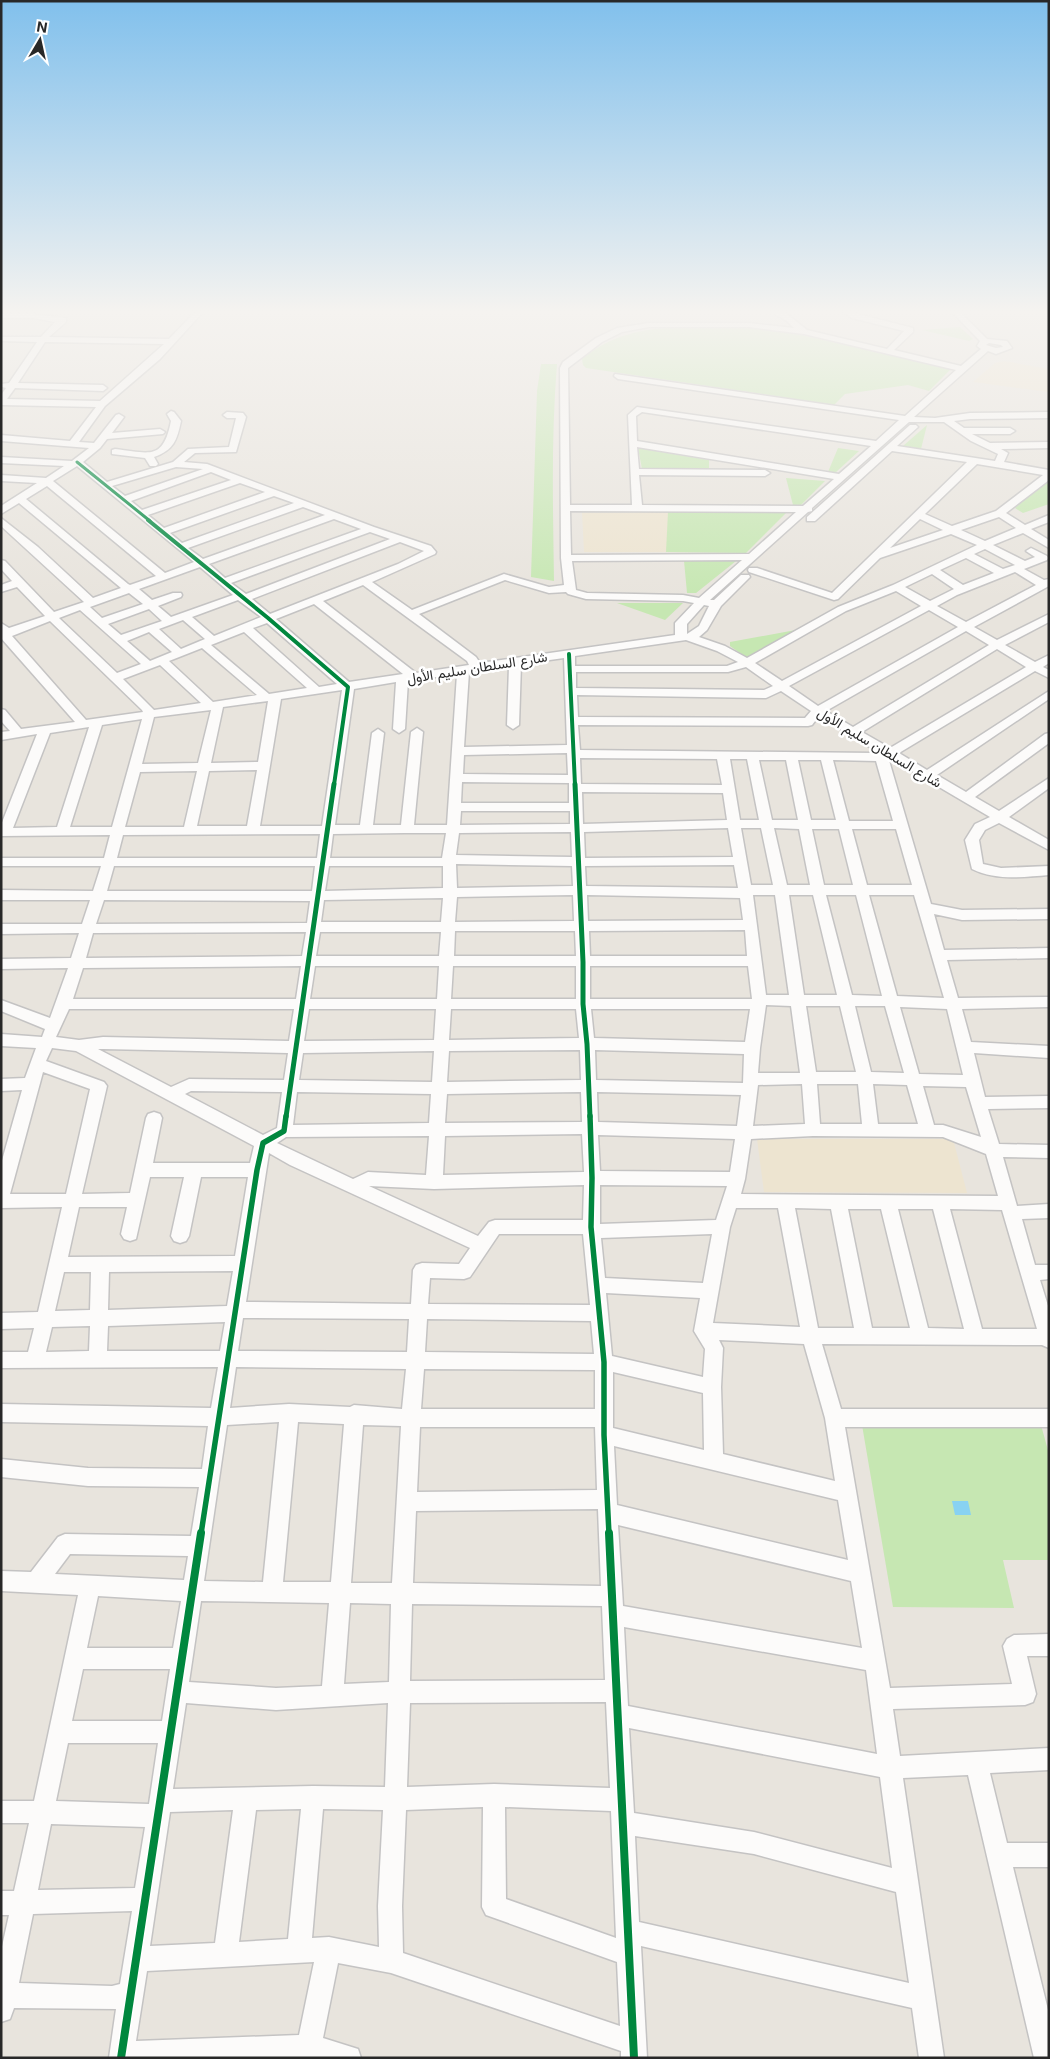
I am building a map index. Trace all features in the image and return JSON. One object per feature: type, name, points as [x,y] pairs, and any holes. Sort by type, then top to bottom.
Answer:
[{"type":"street","points":[[74,444],[100,407]]},
{"type":"street","points":[[563,407],[566,558],[572,592],[594,597],[683,598],[703,600],[716,604]]},
{"type":"street","points":[[828,407],[920,420],[946,420],[970,416],[1049,415]]},
{"type":"street","points":[[790,536],[716,604],[703,628],[686,637],[681,623],[703,600],[921,407]]},
{"type":"street","points":[[802,526],[882,456],[933,407]]},
{"type":"street","points":[[637,508],[632,444],[636,412],[872,449],[882,456]]},
{"type":"street","points":[[115,452],[150,456],[164,451],[171,444],[176,421],[171,414]]},
{"type":"street","points":[[176,464],[191,451],[195,450],[233,450],[241,417],[240,414],[227,415]]},
{"type":"street","points":[[1,511],[76,463],[97,446],[119,417]]},
{"type":"street","points":[[946,420],[961,431],[1003,453],[998,464]]},
{"type":"street","points":[[961,431],[1010,431]]},
{"type":"street","points":[[105,436],[160,432]]},
{"type":"street","points":[[1,438],[97,446]]},
{"type":"street","points":[[632,444],[841,477]]},
{"type":"street","points":[[988,446],[1049,445]]},
{"type":"street","points":[[890,448],[973,462],[998,464],[1049,474]]},
{"type":"street","points":[[150,456],[157,470]]},
{"type":"street","points":[[715,457],[716,473]]},
{"type":"street","points":[[1,460],[76,463],[268,618],[348,687],[328,830],[321,861],[314,926],[301,1004],[292,1087],[284,1131]]},
{"type":"street","points":[[753,570],[834,597],[973,462]]},
{"type":"street","points":[[106,486],[176,464],[204,466],[427,548],[431,552],[364,581],[116,678]]},
{"type":"street","points":[[124,500],[211,469]]},
{"type":"street","points":[[634,472],[813,473]]},
{"type":"street","points":[[876,557],[1000,513],[1049,474]]},
{"type":"street","points":[[1,478],[47,481],[164,577]]},
{"type":"street","points":[[140,514],[238,480]]},
{"type":"street","points":[[162,532],[275,492]]},
{"type":"street","points":[[1,502],[17,501],[124,586],[150,604],[170,622]]},
{"type":"street","points":[[180,547],[304,503]]},
{"type":"street","points":[[565,508],[808,509]]},
{"type":"street","points":[[1000,513],[1049,545]]},
{"type":"street","points":[[83,724],[3,632],[52,617],[336,515]]},
{"type":"street","points":[[920,515],[986,545],[1047,584]]},
{"type":"street","points":[[137,1959],[329,1949],[391,1961],[633,2050],[604,1427],[604,1362],[591,1229],[592,1178],[589,1086],[583,1004],[582,926],[570,661],[728,669],[747,663],[842,608],[897,587],[966,554],[1049,518]]},
{"type":"street","points":[[1,521],[34,549],[102,622],[148,665]]},
{"type":"street","points":[[223,582],[370,528]]},
{"type":"street","points":[[121,639],[400,539]]},
{"type":"street","points":[[571,692],[766,694],[782,687],[928,605],[962,589],[1043,558],[1031,552],[1049,545]]},
{"type":"street","points":[[966,554],[1002,573]]},
{"type":"street","points":[[566,558],[753,557]]},
{"type":"street","points":[[1,563],[52,617],[148,708],[149,715],[109,862],[64,1004],[37,1064],[5,1170],[1,1195]]},
{"type":"street","points":[[932,570],[962,589]]},
{"type":"street","points":[[410,614],[504,576],[549,590],[570,588]]},
{"type":"street","points":[[364,581],[472,659],[469,668],[458,751],[455,807],[449,861],[450,892],[434,1182]]},
{"type":"street","points":[[1,589],[20,582]]},
{"type":"street","points":[[572,721],[808,722],[817,711],[964,627],[1047,584]]},
{"type":"street","points":[[897,587],[1049,675]]},
{"type":"street","points":[[102,622],[177,595]]},
{"type":"street","points":[[316,600],[408,678],[399,729]]},
{"type":"street","points":[[184,616],[208,642],[271,697],[253,831]]},
{"type":"street","points":[[853,732],[996,645],[1049,617]]},
{"type":"street","points":[[245,627],[317,691]]},
{"type":"street","points":[[151,628],[179,653]]},
{"type":"street","name":"شارع السلطان سليم الأول","points":[[1,736],[348,687],[515,661],[570,661],[686,637],[712,645],[747,663],[817,711],[884,753],[1046,841]]},
{"type":"street","points":[[458,751],[574,751],[826,757],[884,753],[1049,658]]},
{"type":"street","points":[[161,660],[214,705],[204,767],[189,831]]},
{"type":"street","points":[[513,726],[515,661]]},
{"type":"street","points":[[927,776],[1049,694]]},
{"type":"street","points":[[1,713],[18,733]]},
{"type":"street","points":[[62,832],[97,722]]},
{"type":"street","points":[[45,729],[3,832],[453,830],[733,824],[901,825]]},
{"type":"street","points":[[407,830],[417,732]]},
{"type":"street","points":[[366,830],[378,733]]},
{"type":"street","points":[[966,798],[1049,737]]},
{"type":"street","points":[[703,1331],[811,1336],[1048,1338],[972,1081],[965,1047],[901,825],[884,753]]},
{"type":"street","points":[[714,1461],[712,1387],[714,1348],[703,1331],[722,1226],[737,1180],[745,1133],[758,1002],[751,925],[723,756]]},
{"type":"street","points":[[752,756],[781,889],[810,1079],[813,1130]]},
{"type":"street","points":[[791,756],[818,889],[864,1078],[870,1130]]},
{"type":"street","points":[[826,757],[928,1131]]},
{"type":"street","points":[[136,768],[263,766]]},
{"type":"street","points":[[456,778],[728,789]]},
{"type":"street","points":[[1049,782],[1000,817],[980,826],[972,840],[978,866],[992,871],[1031,872],[1049,870]]},
{"type":"street","points":[[455,807],[576,807]]},
{"type":"street","points":[[1,862],[740,861]]},
{"type":"street","points":[[1,895],[317,896],[580,890],[746,892],[781,889],[920,890]]},
{"type":"street","points":[[925,908],[962,915],[1049,914]]},
{"type":"street","points":[[1,929],[751,925]]},
{"type":"street","points":[[938,954],[1049,953]]},
{"type":"street","points":[[1,964],[309,961],[755,961]]},
{"type":"street","points":[[64,1004],[583,1004],[798,1001],[891,1001],[952,1004],[1049,1002]]},
{"type":"street","points":[[3,1007],[54,1026]]},
{"type":"street","points":[[1,1040],[29,1043],[48,1042],[79,1046],[103,1043],[296,1047],[587,1044],[752,1048]]},
{"type":"street","points":[[79,1046],[263,1144],[481,1245]]},
{"type":"street","points":[[965,1047],[1049,1052]]},
{"type":"street","points":[[35,1361],[99,1086],[37,1064]]},
{"type":"street","points":[[171,1094],[189,1085],[438,1088],[750,1084],[810,1079],[864,1078],[972,1081]]},
{"type":"street","points":[[1,1085],[32,1084]]},
{"type":"street","points":[[980,1103],[1049,1102]]},
{"type":"street","points":[[130,1234],[154,1118]]},
{"type":"street","points":[[349,2058],[308,2052],[121,2056],[218,1417],[229,1359],[257,1170],[263,1144],[284,1131],[590,1128],[745,1133],[870,1130],[943,1131],[971,1140],[993,1150],[1049,1152]]},
{"type":"street","points":[[143,1170],[257,1170]]},
{"type":"street","points":[[180,1236],[194,1170]]},
{"type":"street","points":[[354,1186],[368,1179],[434,1182],[592,1178],[737,1180]]},
{"type":"street","points":[[1,1201],[136,1200]]},
{"type":"street","points":[[729,1201],[940,1203],[1049,1211]]},
{"type":"street","points":[[785,1201],[811,1336],[834,1418],[881,1699],[932,2058]]},
{"type":"street","points":[[838,1202],[865,1336]]},
{"type":"street","points":[[888,1202],[921,1337]]},
{"type":"street","points":[[940,1203],[975,1337]]},
{"type":"street","points":[[391,1961],[390,1906],[400,1692],[402,1594],[411,1418],[422,1270],[464,1272],[495,1227],[591,1229],[722,1226]]},
{"type":"street","points":[[57,1265],[243,1263]]},
{"type":"street","points":[[98,1359],[100,1265]]},
{"type":"street","points":[[1029,1273],[1049,1272]]},
{"type":"street","points":[[597,1285],[710,1292]]},
{"type":"street","points":[[1,1321],[235,1312],[600,1313]]},
{"type":"street","points":[[1,1360],[229,1359],[415,1362],[604,1362],[712,1387]]},
{"type":"street","points":[[1,1412],[218,1417],[289,1413],[354,1414],[604,1427],[714,1461],[846,1493]]},
{"type":"street","points":[[272,1592],[289,1413]]},
{"type":"street","points":[[332,1697],[354,1414]]},
{"type":"street","points":[[834,1418],[1049,1418]]},
{"type":"street","points":[[1,1468],[88,1476],[210,1478]]},
{"type":"street","points":[[407,1502],[608,1506],[860,1573]]},
{"type":"street","points":[[36,1582],[65,1544],[199,1546]]},
{"type":"street","points":[[1,1580],[193,1590],[402,1594],[613,1605],[875,1661]]},
{"type":"street","points":[[90,1585],[43,1812],[12,1902],[2,2001],[112,1998],[131,1994]]},
{"type":"street","points":[[881,1699],[1025,1694],[1014,1646],[1049,1645]]},
{"type":"street","points":[[74,1658],[182,1658]]},
{"type":"street","points":[[177,1692],[276,1699],[400,1692],[617,1692]]},
{"type":"street","points":[[618,1716],[891,1768],[1049,1759]]},
{"type":"street","points":[[59,1732],[171,1732]]},
{"type":"street","points":[[976,1763],[1044,2024],[1047,2058]]},
{"type":"street","points":[[494,1795],[494,1907],[628,1942],[923,1998]]},
{"type":"street","points":[[1,1812],[160,1809],[246,1799],[313,1797],[395,1799],[494,1795],[622,1812],[754,1843],[906,1883]]},
{"type":"street","points":[[299,1951],[313,1797]]},
{"type":"street","points":[[225,1955],[246,1799]]},
{"type":"street","points":[[999,1855],[1049,1855]]},
{"type":"street","points":[[12,1902],[146,1899]]},
{"type":"street","points":[[308,2052],[329,1949]]},
{"type":"shaded area","points":[[582,512],[668,512],[674,552],[584,552]]},
{"type":"shaded area","points":[[757,1139],[953,1139],[967,1193],[764,1192]]},
{"type":"green space","points":[[536,407],[554,407],[554,581],[531,577]]},
{"type":"green space","points":[[927,425],[921,449],[903,446]]},
{"type":"green space","points":[[638,448],[709,460],[709,469],[642,469]]},
{"type":"green space","points":[[838,448],[859,451],[835,473],[828,472]]},
{"type":"green space","points":[[1049,477],[1049,504],[1023,513],[1015,508]]},
{"type":"green space","points":[[786,478],[825,481],[800,506],[793,505]]},
{"type":"green space","points":[[790,509],[746,553],[666,552],[668,512]]},
{"type":"green space","points":[[684,561],[736,561],[696,593],[687,593]]},
{"type":"green space","points":[[617,603],[683,603],[665,620]]},
{"type":"green space","points":[[801,629],[747,658],[730,646],[730,642]]},
{"type":"green space","points":[[862,1425],[1041,1425],[1049,1454],[1049,1560],[1003,1560],[1014,1608],[893,1607]]},
{"type":"water","points":[[952,1501],[968,1501],[971,1515],[955,1515]]},
{"type":"cycle path","points":[[77,462],[268,618],[348,687],[284,1131],[263,1143],[257,1170],[121,2058]]},
{"type":"cycle path","points":[[569,654],[583,962],[583,1004],[587,1044],[592,1178],[591,1227],[604,1362],[604,1435],[634,2058]]}]
